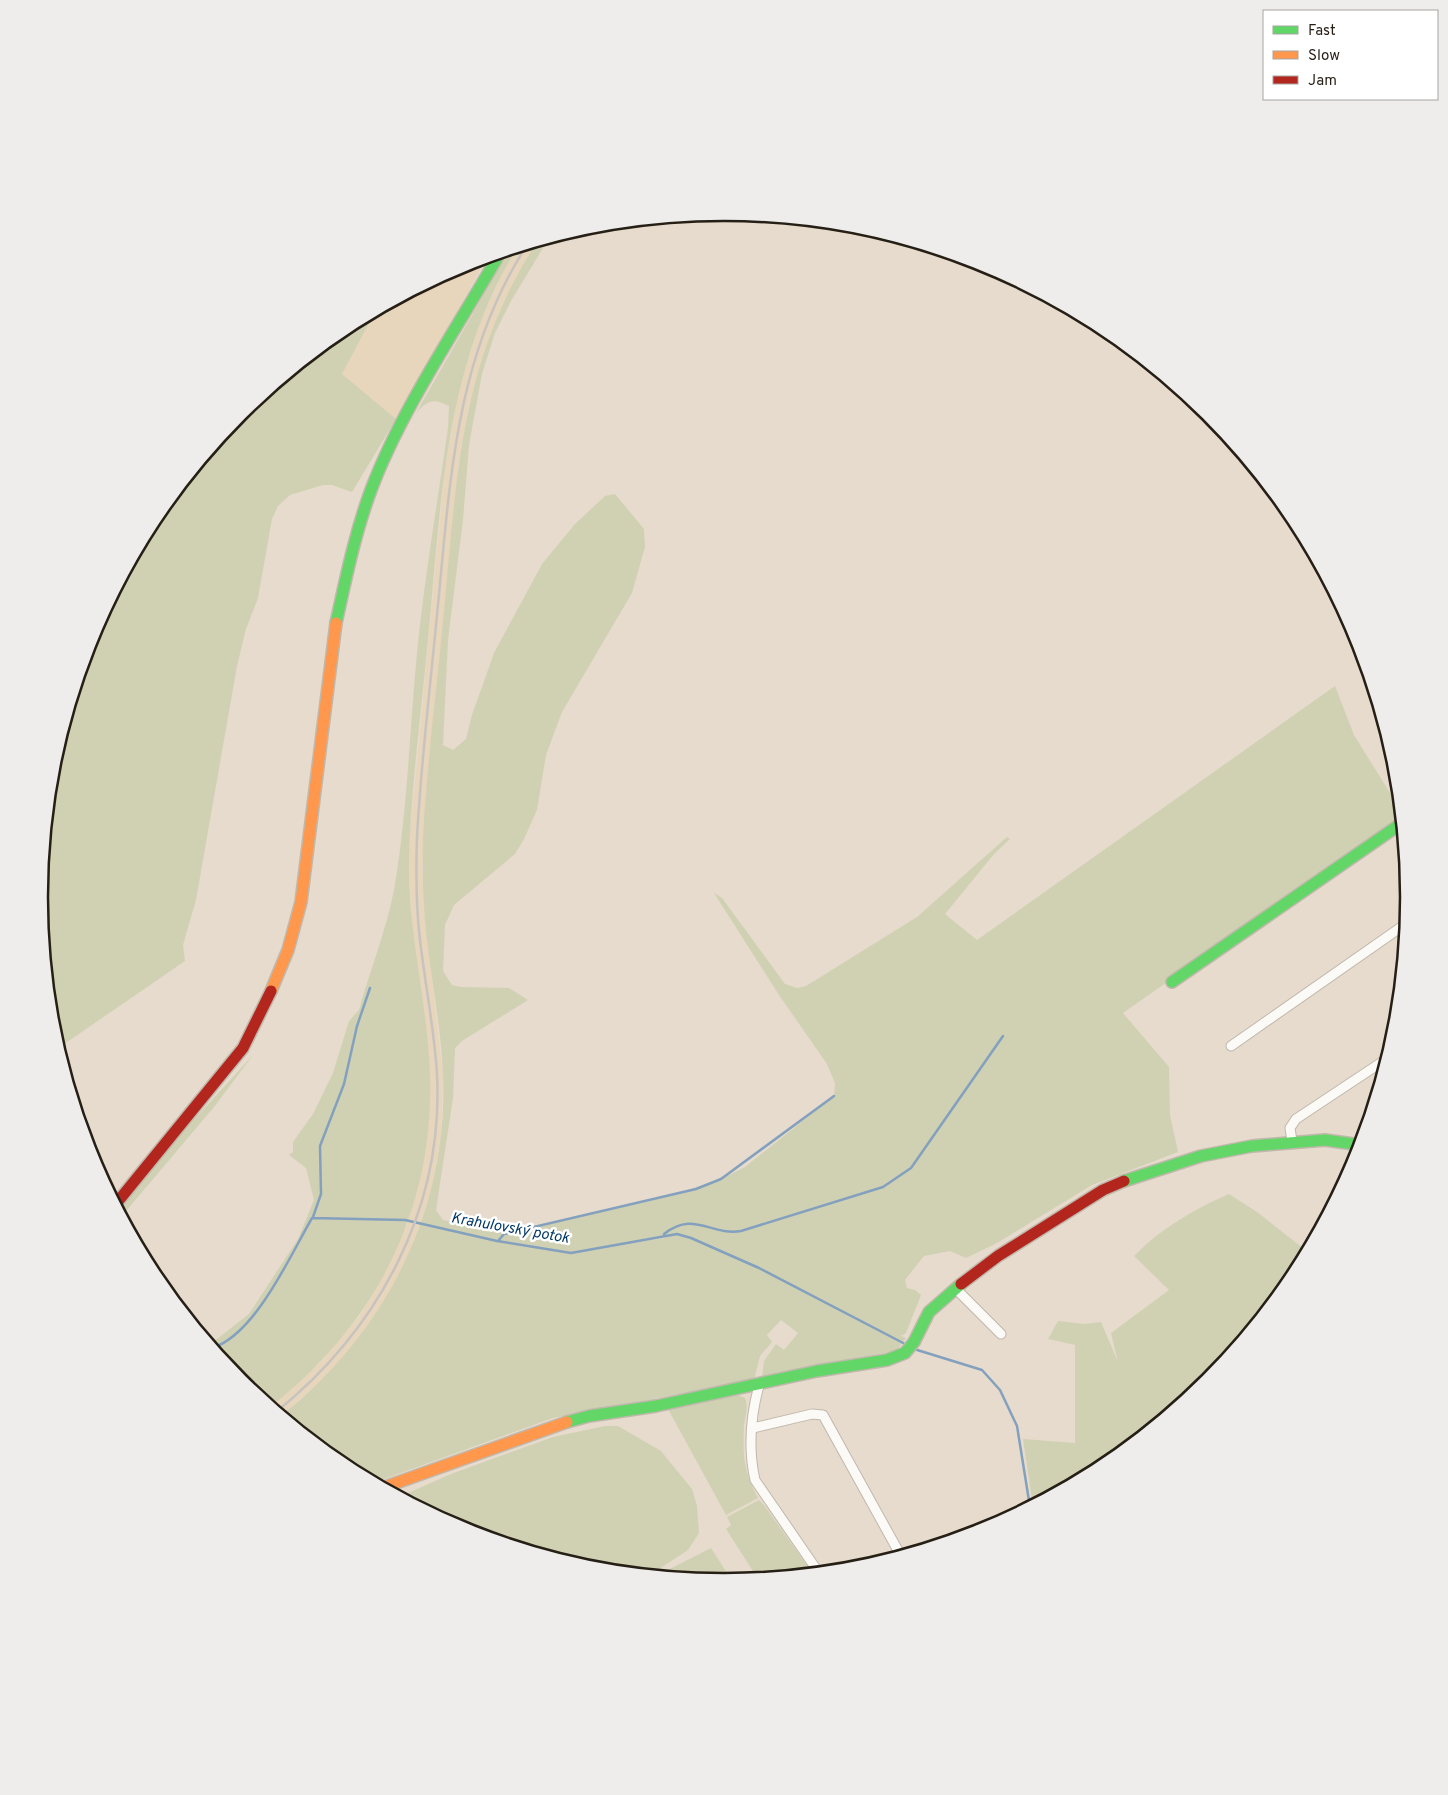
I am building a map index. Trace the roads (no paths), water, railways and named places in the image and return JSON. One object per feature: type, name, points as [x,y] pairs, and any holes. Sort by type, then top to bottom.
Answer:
[{"type":"street","points":[[119,1200],[219,1080],[243,1048],[265,1007],[288,950],[301,902],[334,634],[355,538],[371,489],[401,423],[495,261]]},
{"type":"street","points":[[1172,982],[1397,827]]},
{"type":"street","points":[[1231,1046],[1399,929]]},
{"type":"street","points":[[1292,1141],[1290,1128],[1296,1119],[1379,1064]]},
{"type":"street","points":[[390,1485],[552,1426],[589,1416],[656,1406],[817,1371],[887,1360],[905,1353],[914,1342],[929,1312],[955,1288],[998,1256],[1103,1190],[1137,1176],[1201,1156],[1252,1146],[1292,1141],[1325,1140],[1354,1144]]},
{"type":"street","points":[[955,1288],[1001,1334]]},
{"type":"street","points":[[759,1385],[754,1406],[753,1428],[752,1466],[755,1480],[815,1567]]},
{"type":"street","points":[[753,1428],[812,1414],[823,1415],[898,1551]]},
{"type":"waterway","points":[[313,1217],[321,1194],[320,1146],[344,1084],[357,1026],[370,988]]},
{"type":"waterway","points":[[664,1234],[684,1224],[702,1225],[730,1232],[741,1231],[883,1187],[911,1168],[1003,1036]]},
{"type":"waterway","points":[[498,1241],[504,1234],[696,1189],[721,1179],[834,1096]]},
{"type":"waterway","name":"Krahulovský potok","points":[[217,1346],[228,1340],[243,1328],[257,1311],[282,1272],[312,1218],[405,1220],[497,1241],[571,1253],[677,1234],[691,1238],[759,1268],[907,1345]]},
{"type":"waterway","name":"Krahulovský potok","points":[[914,1349],[982,1370],[1000,1390],[1017,1426],[1029,1501]]},
{"type":"railway","points":[[280,1408],[313,1379],[346,1343],[374,1304],[398,1262],[416,1218],[429,1172],[436,1124],[437,1074],[434,1038],[419,931],[417,849],[423,754],[446,518],[459,424],[470,377],[484,332],[503,288],[523,252]]}]
